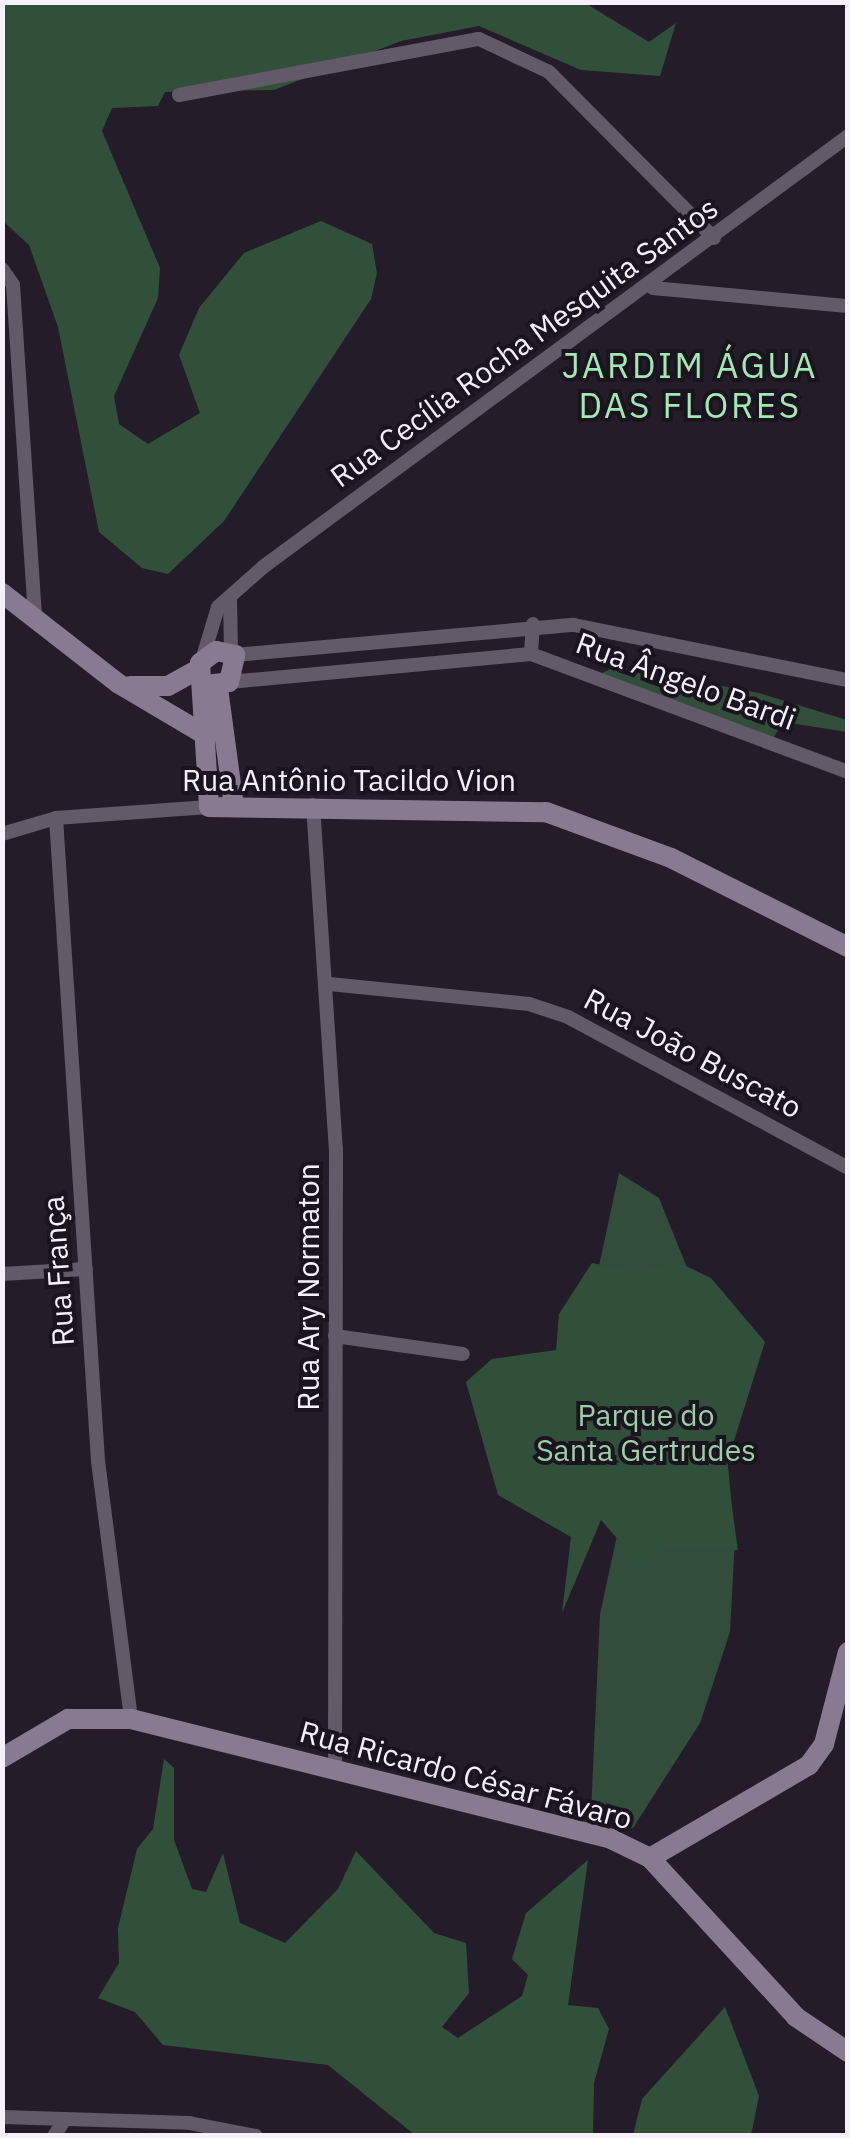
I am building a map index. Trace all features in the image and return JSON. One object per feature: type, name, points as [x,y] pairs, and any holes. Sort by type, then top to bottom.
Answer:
[{"type":"street","points":[[180,95],[479,39],[571,91],[714,238]]},
{"type":"street","name":"Rua Cecília Rocha Mesquita Santos","points":[[209,677],[211,619],[233,592],[654,288],[848,136]]},
{"type":"street","points":[[2,269],[13,284],[36,614]]},
{"type":"street","points":[[654,288],[848,306]]},
{"type":"street","points":[[233,592],[224,621],[233,653]]},
{"type":"street","points":[[2,593],[36,614],[119,684],[207,736]]},
{"type":"street","points":[[147,699],[209,677],[233,653],[533,624],[614,627],[848,680]]},
{"type":"street","name":"Rua Ângelo Bardi","points":[[533,624],[532,654],[848,772]]},
{"type":"street","points":[[209,807],[209,677],[233,653]]},
{"type":"street","points":[[119,684],[156,688],[209,677],[532,654]]},
{"type":"street","points":[[209,677],[234,806]]},
{"type":"street","name":"Rua Antônio Tacildo Vion","points":[[2,834],[56,818],[209,807],[312,805],[546,812],[688,865],[848,947]]},
{"type":"street","name":"Rua Ary Normaton","points":[[312,805],[329,984],[335,1336],[335,1771]]},
{"type":"street","name":"Rua França","points":[[56,818],[106,1556],[131,1718]]},
{"type":"street","name":"Rua João Buscato","points":[[329,984],[529,1004],[568,1017],[848,1168]]},
{"type":"street","points":[[2,1274],[86,1269]]},
{"type":"street","points":[[335,1336],[464,1354]]},
{"type":"street","points":[[650,1858],[809,1765],[824,1744],[848,1652]]},
{"type":"street","name":"Rua Ricardo César Fávaro","points":[[2,1758],[68,1719],[131,1718],[612,1839],[650,1858],[796,2017],[848,2052]]},
{"type":"street","points":[[2,2117],[256,2136]]},
{"type":"street","points":[[54,2136],[65,2119]]},
{"type":"green space","points":[[3,3],[585,3],[649,42],[676,23],[660,76],[581,70],[479,26],[401,41],[274,90],[165,92],[158,106],[112,108],[102,131],[160,268],[158,298],[114,396],[119,424],[148,444],[200,413],[179,355],[199,308],[244,253],[321,221],[372,244],[377,273],[371,299],[224,521],[168,574],[142,568],[99,532],[58,327],[29,245],[3,221]]},
{"type":"green space","points":[[616,666],[759,693],[847,720],[847,732],[784,722],[773,738],[600,674]]},
{"type":"green space","name":"Parque do Santa Gertrudes","points":[[619,1173],[659,1198],[690,1275],[725,1435],[735,1539],[730,1632],[700,1723],[633,1828],[591,1813],[600,1614],[623,1508],[574,1382]]},
{"type":"green space","points":[[675,1261],[711,1278],[765,1342],[726,1466],[738,1550],[664,1547],[635,1581],[627,1550],[601,1520],[562,1613],[571,1537],[498,1495],[466,1382],[492,1359],[556,1350],[559,1314],[592,1263],[639,1272]]},
{"type":"green space","points":[[164,1759],[174,1768],[174,1840],[192,1889],[206,1892],[223,1853],[240,1923],[285,1943],[338,1889],[356,1851],[434,1933],[466,1943],[469,1993],[442,2027],[458,2038],[522,1996],[528,1975],[512,1959],[526,1913],[588,1860],[568,2005],[598,2008],[609,2029],[594,2083],[593,2135],[415,2135],[328,2065],[163,2045],[135,2012],[98,1998],[119,1963],[118,1928],[137,1849],[153,1829]]},
{"type":"green space","points":[[725,2007],[759,2096],[751,2135],[633,2135],[642,2099]]},
{"type":"district","name":"JARDIM ÁGUA DAS FLORES","points":[[690,385]]}]
